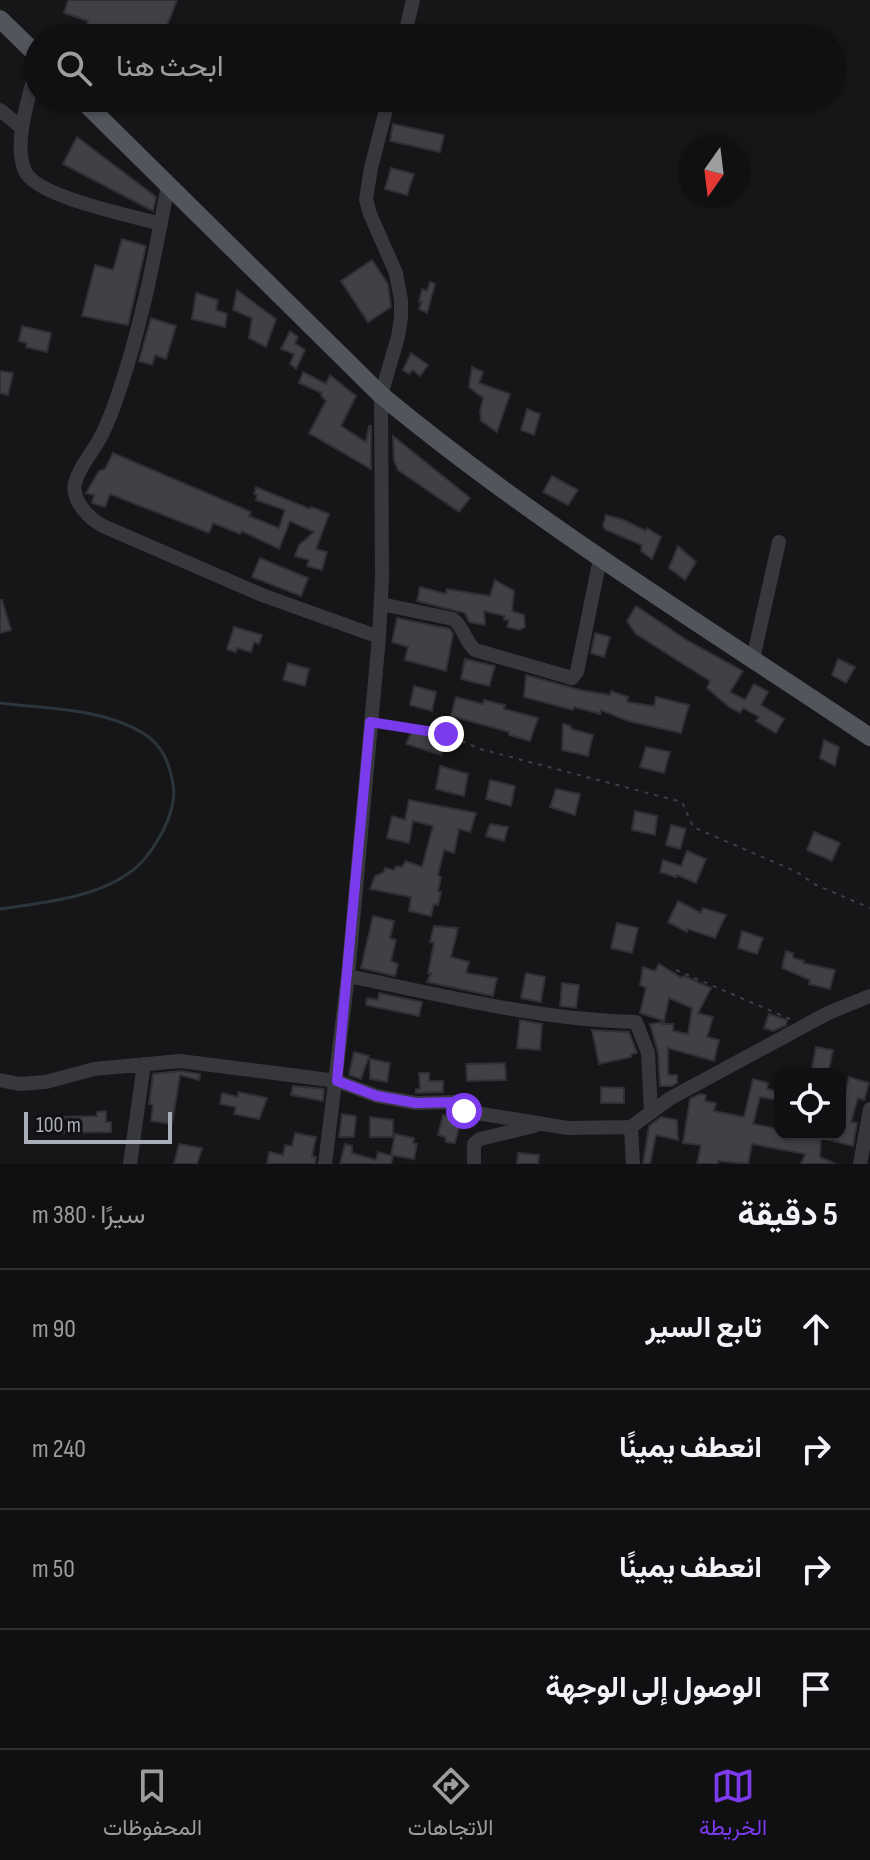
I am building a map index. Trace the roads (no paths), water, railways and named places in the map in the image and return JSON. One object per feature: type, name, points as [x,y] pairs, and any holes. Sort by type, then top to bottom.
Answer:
[{"type":"main road","points":[[0,19],[24,44]]},
{"type":"main road","points":[[94,112],[381,395],[432,437],[600,559],[870,737]]},
{"type":"street","points":[[407,24],[413,0]]},
{"type":"street","points":[[0,110],[22,128]]},
{"type":"street","points":[[26,112],[22,128],[25,171],[33,181],[72,200],[161,224]]},
{"type":"street","points":[[325,1164],[348,976],[379,637],[381,395],[398,337],[401,300],[396,273],[370,214],[366,191],[386,112]]},
{"type":"street","points":[[168,185],[146,301],[114,407],[101,438],[75,483],[75,493],[89,518],[103,526],[262,595],[379,637]]},
{"type":"street","points":[[753,659],[779,542]]},
{"type":"street","points":[[381,604],[453,619],[462,626],[468,644],[475,650],[572,678],[577,672],[600,559]]},
{"type":"street","points":[[348,976],[468,1001],[589,1021],[636,1022],[648,1053],[651,1112]]},
{"type":"street","points":[[0,1080],[19,1084],[46,1082],[94,1069],[180,1061],[209,1063],[337,1081],[377,1096],[416,1103],[459,1102],[464,1111],[568,1128],[631,1127],[669,1099],[806,1025],[870,996]]},
{"type":"street","points":[[130,1164],[144,1064]]},
{"type":"street","points":[[860,1164],[870,1109]]},
{"type":"street","points":[[459,1164],[474,1160],[474,1144],[480,1139],[543,1124]]},
{"type":"street","points":[[631,1127],[633,1164]]},
{"type":"waterway","points":[[0,703],[92,714],[127,725],[150,738],[160,749],[174,790],[172,808],[163,831],[135,869],[84,894],[0,909]]}]
